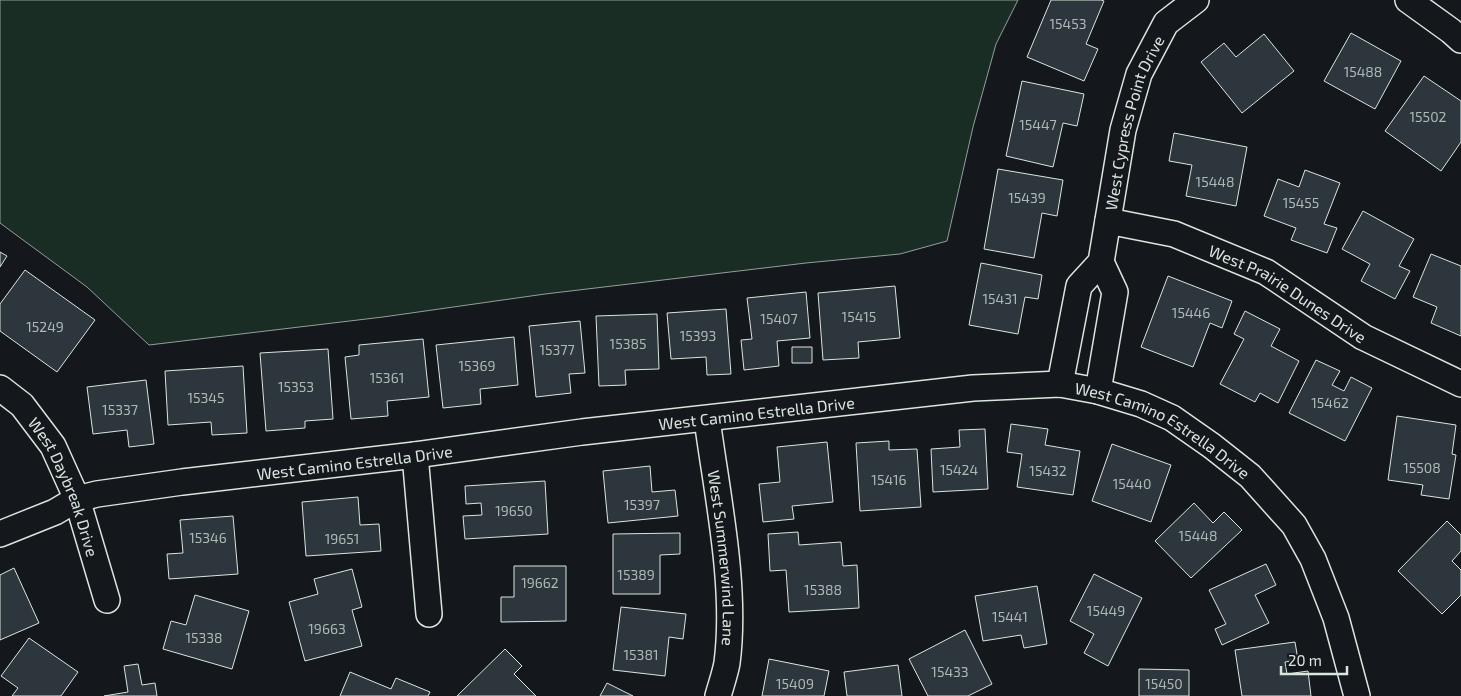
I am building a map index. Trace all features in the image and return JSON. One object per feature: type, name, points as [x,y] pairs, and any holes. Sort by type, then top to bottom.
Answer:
[{"type":"street","name":"West Cypress Point Drive","points":[[1101,262],[1123,130],[1139,74],[1166,23],[1196,0]]},
{"type":"street","points":[[1408,0],[1458,30]]},
{"type":"street","name":"West Prairie Dunes Drive","points":[[1108,222],[1174,234],[1266,272],[1363,337],[1461,384]]},
{"type":"street","points":[[1060,384],[1079,286],[1101,262],[1115,292],[1098,391]]},
{"type":"street","name":"West Camino Estrella Drive","points":[[0,534],[55,512],[77,499],[97,494],[182,482],[415,455],[582,432],[973,388],[1060,384],[1098,391],[1141,404],[1172,418],[1250,476],[1294,525],[1313,559],[1336,618],[1357,696]]},
{"type":"street","name":"West Daybreak Drive","points":[[0,388],[22,405],[53,446],[77,499],[107,600]]},
{"type":"street","name":"West Summerwind Lane","points":[[707,419],[724,545],[730,610],[727,663],[718,696]]},
{"type":"street","points":[[415,455],[429,614]]},
{"type":"green space","points":[[0,0],[1018,0],[996,44],[973,127],[947,241],[900,254],[806,263],[545,294],[383,317],[149,345],[87,287],[0,223]]},
{"type":"building","points":[[1051,0],[1104,1],[1086,44],[1098,49],[1084,81],[1027,57]]},
{"type":"building","points":[[1351,33],[1401,61],[1375,109],[1324,81]]},
{"type":"building","points":[[1264,34],[1294,71],[1242,113],[1201,62],[1224,43],[1236,57]]},
{"type":"building","points":[[1424,76],[1461,101],[1461,142],[1441,171],[1385,131]]},
{"type":"building","points":[[1022,81],[1084,94],[1077,126],[1063,123],[1053,167],[1006,156]]},
{"type":"building","points":[[1174,133],[1247,147],[1236,206],[1186,196],[1192,165],[1169,161]]},
{"type":"building","points":[[998,169],[1063,180],[1057,216],[1042,213],[1034,258],[984,249]]},
{"type":"building","points":[[1305,170],[1340,183],[1324,224],[1337,228],[1327,253],[1291,240],[1296,228],[1264,216],[1278,179],[1299,187]]},
{"type":"building","points":[[1363,211],[1414,239],[1399,266],[1410,271],[1395,299],[1361,281],[1370,264],[1342,249]]},
{"type":"building","points":[[0,252],[7,256],[0,267]]},
{"type":"building","points":[[1431,254],[1461,266],[1461,336],[1431,323],[1437,307],[1413,297]]},
{"type":"building","points":[[981,263],[1042,275],[1038,299],[1025,297],[1018,334],[969,325]]},
{"type":"building","points":[[25,270],[95,320],[57,372],[0,331],[0,304]]},
{"type":"building","points":[[1168,276],[1232,301],[1222,328],[1210,323],[1193,367],[1141,347]]},
{"type":"building","points":[[895,286],[900,338],[858,342],[859,358],[823,360],[818,293]]},
{"type":"building","points":[[806,292],[810,338],[777,341],[779,366],[744,370],[741,340],[752,339],[747,298]]},
{"type":"building","points":[[726,309],[731,374],[707,375],[706,357],[671,359],[667,313]]},
{"type":"building","points":[[1245,311],[1280,329],[1271,346],[1299,361],[1278,403],[1260,393],[1255,402],[1220,384],[1244,339],[1234,334]]},
{"type":"building","points":[[657,314],[659,369],[625,370],[626,385],[599,386],[596,316]]},
{"type":"building","points":[[580,321],[585,373],[569,374],[571,393],[536,397],[529,326]]},
{"type":"building","points":[[514,337],[518,385],[480,389],[481,404],[443,408],[436,345]]},
{"type":"building","points":[[423,339],[429,397],[387,401],[388,416],[351,419],[345,357],[359,355],[359,345]]},
{"type":"building","points":[[792,347],[812,347],[812,363],[792,363]]},
{"type":"building","points":[[328,349],[333,419],[305,421],[305,428],[266,431],[260,353]]},
{"type":"building","points":[[1316,360],[1340,371],[1332,385],[1344,391],[1351,377],[1372,388],[1345,441],[1289,413]]},
{"type":"building","points":[[243,366],[247,433],[212,435],[211,422],[168,425],[165,371]]},
{"type":"building","points":[[146,380],[154,444],[129,447],[127,430],[93,434],[87,387]]},
{"type":"building","points":[[1397,416],[1456,425],[1452,454],[1456,455],[1449,499],[1421,495],[1423,485],[1388,480]]},
{"type":"building","points":[[1011,424],[1048,429],[1045,445],[1080,451],[1073,495],[1017,487],[1022,454],[1007,452]]},
{"type":"building","points":[[985,429],[988,489],[933,492],[931,449],[960,447],[959,430]]},
{"type":"building","points":[[889,441],[889,450],[917,449],[921,507],[860,511],[856,443]]},
{"type":"building","points":[[827,442],[833,502],[792,506],[794,519],[763,522],[759,484],[780,482],[777,447]]},
{"type":"building","points":[[1112,444],[1171,465],[1151,522],[1092,501]]},
{"type":"building","points":[[650,466],[652,492],[675,490],[678,516],[608,523],[603,471]]},
{"type":"building","points":[[545,481],[548,534],[465,539],[463,516],[482,515],[481,503],[466,504],[465,486]]},
{"type":"building","points":[[358,497],[360,525],[379,524],[381,551],[306,556],[302,502]]},
{"type":"building","points":[[1194,503],[1213,523],[1224,512],[1242,530],[1191,578],[1155,541]]},
{"type":"building","points":[[233,516],[238,574],[169,579],[167,554],[183,553],[180,520]]},
{"type":"building","points":[[1447,521],[1461,535],[1461,551],[1452,561],[1461,570],[1461,595],[1442,614],[1398,571]]},
{"type":"building","points":[[798,532],[799,545],[841,542],[843,566],[857,565],[859,608],[789,612],[786,570],[770,571],[768,534]]},
{"type":"building","points":[[680,533],[680,554],[660,555],[660,594],[613,594],[613,534]]},
{"type":"building","points":[[1266,564],[1276,585],[1255,595],[1269,623],[1222,645],[1215,629],[1226,624],[1209,590]]},
{"type":"building","points":[[514,566],[566,566],[566,621],[501,622],[501,597],[514,597]]},
{"type":"building","points":[[14,568],[39,623],[0,640],[0,575]]},
{"type":"building","points":[[352,569],[362,607],[352,610],[362,646],[305,661],[289,602],[318,594],[314,579]]},
{"type":"building","points":[[1094,574],[1142,598],[1108,666],[1084,653],[1094,634],[1070,621]]},
{"type":"building","points":[[1037,586],[1047,644],[1024,648],[1021,635],[983,641],[975,596]]},
{"type":"building","points":[[195,595],[249,611],[232,669],[163,649],[171,621],[186,625]]},
{"type":"building","points":[[621,607],[686,614],[683,639],[669,637],[665,676],[613,670]]},
{"type":"building","points":[[965,630],[992,684],[968,696],[928,696],[909,659]]},
{"type":"building","points":[[29,638],[78,672],[61,696],[12,696],[18,688],[1,676]]},
{"type":"building","points":[[1295,642],[1298,660],[1285,662],[1287,674],[1308,671],[1311,696],[1242,696],[1235,650]]},
{"type":"building","points":[[505,649],[522,666],[514,674],[536,696],[457,696]]},
{"type":"building","points":[[769,659],[829,671],[824,696],[762,696]]},
{"type":"building","points":[[138,664],[142,685],[155,683],[157,696],[104,696],[128,692],[124,666]]},
{"type":"building","points":[[898,665],[902,696],[847,696],[844,672]]},
{"type":"building","points":[[1139,669],[1189,670],[1189,696],[1139,696]]},
{"type":"building","points":[[350,672],[391,689],[396,678],[430,692],[428,696],[340,696]]},
{"type":"building","points":[[607,683],[633,696],[600,696]]}]
